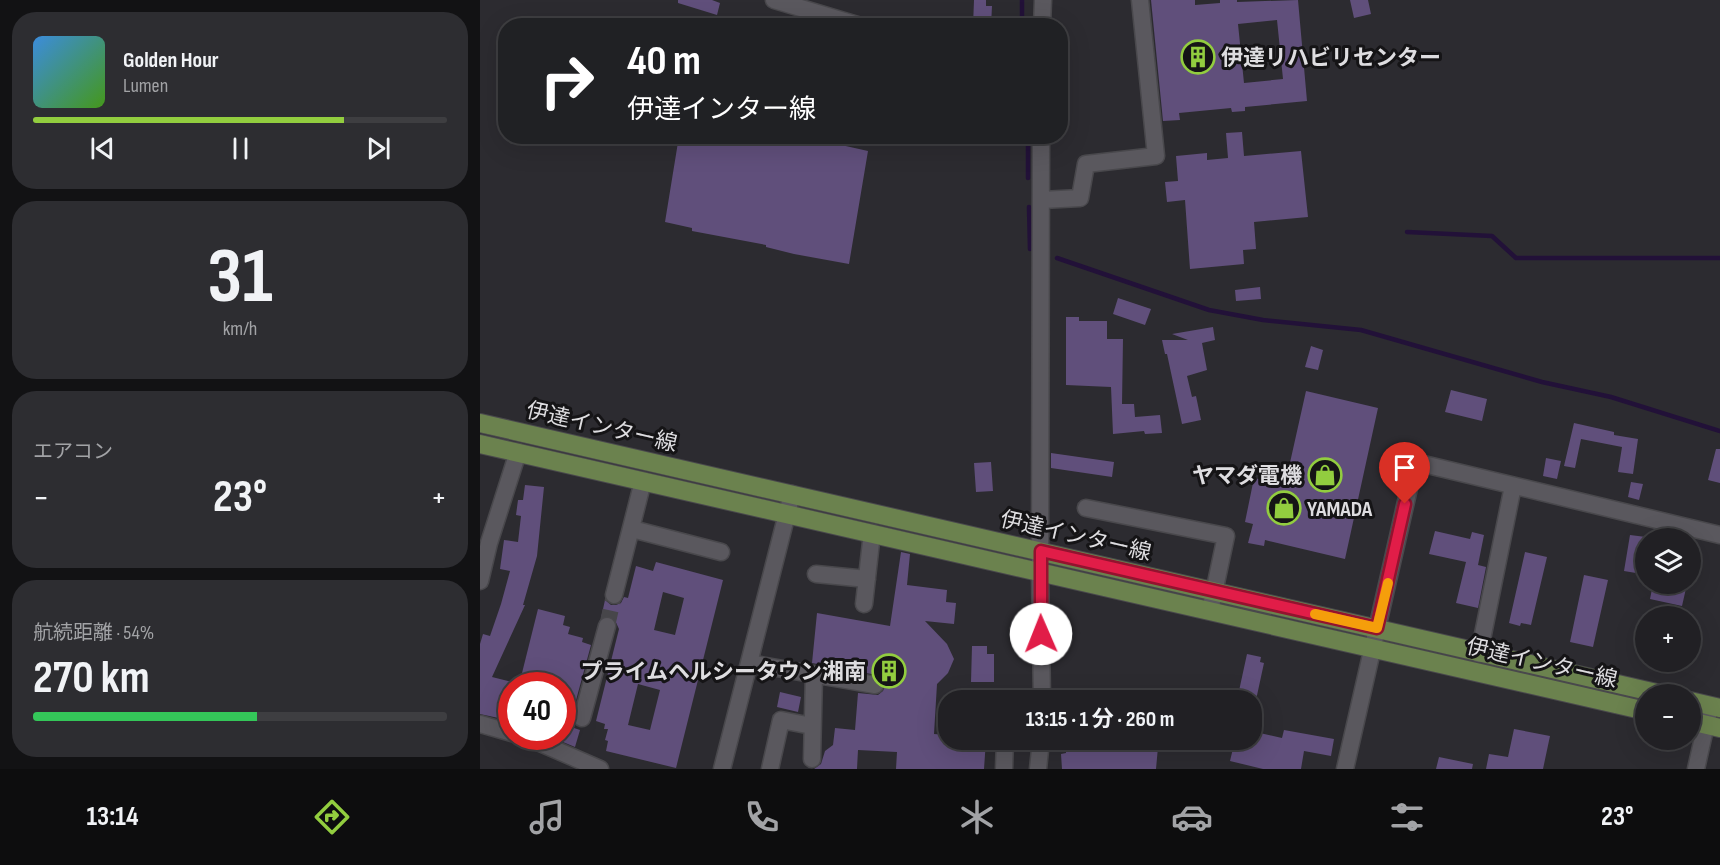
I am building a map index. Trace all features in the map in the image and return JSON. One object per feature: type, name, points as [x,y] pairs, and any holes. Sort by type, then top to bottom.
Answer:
[{"type":"main road","name":"伊達インター線","points":[[480,423],[1635,688]]},
{"type":"main road","name":"伊達インター線","points":[[480,444],[1635,708]]},
{"type":"street","points":[[774,0],[834,18]]},
{"type":"street","points":[[1042,18],[1043,0]]},
{"type":"street","points":[[1042,200],[1080,198],[1086,164],[1156,156],[1140,0]]},
{"type":"street","points":[[1041,144],[1042,690]]},
{"type":"street","points":[[573,464],[576,445]]},
{"type":"street","points":[[480,581],[489,543],[518,452]]},
{"type":"street","points":[[1345,769],[1415,462],[1720,535]]},
{"type":"street","points":[[614,595],[643,481]]},
{"type":"street","points":[[1479,654],[1513,486]]},
{"type":"street","points":[[722,769],[792,494]]},
{"type":"street","points":[[1086,508],[1226,536],[1210,611]]},
{"type":"street","points":[[632,529],[721,552]]},
{"type":"street","points":[[864,604],[872,533]]},
{"type":"street","points":[[816,574],[867,579]]},
{"type":"street","points":[[582,718],[607,626]]},
{"type":"street","points":[[749,663],[875,685]]},
{"type":"street","points":[[813,759],[814,674]]},
{"type":"street","points":[[1696,769],[1705,724],[1715,707]]},
{"type":"street","points":[[770,769],[782,720],[812,726]]},
{"type":"street","points":[[480,724],[498,729]]},
{"type":"street","points":[[557,750],[600,769]]},
{"type":"street","points":[[1004,769],[1005,750]]},
{"type":"street","points":[[1038,769],[1040,750]]},
{"type":"building","points":[[678,0],[712,0],[720,3],[717,15],[678,3]]},
{"type":"building","points":[[974,0],[986,0],[986,6],[992,6],[991,18],[973,18]]},
{"type":"building","name":"伊達リハビリセンター","points":[[1151,0],[1195,0],[1195,5],[1220,3],[1220,0],[1237,0],[1237,2],[1298,0],[1307,101],[1245,107],[1245,111],[1232,112],[1231,108],[1179,113],[1180,120],[1163,121]],"holes":[[[1277,20],[1283,79],[1244,83],[1238,24]]]},
{"type":"building","points":[[1350,0],[1368,0],[1371,14],[1354,18]]},
{"type":"building","points":[[1242,132],[1244,156],[1301,151],[1308,217],[1254,222],[1256,249],[1243,250],[1244,264],[1190,269],[1185,200],[1167,202],[1165,182],[1178,181],[1176,156],[1207,153],[1207,160],[1228,158],[1226,133]]},
{"type":"building","points":[[678,144],[837,144],[868,151],[849,264],[692,231],[692,228],[665,222]]},
{"type":"building","points":[[1260,287],[1261,299],[1236,301],[1235,290]]},
{"type":"building","points":[[1118,298],[1151,309],[1145,325],[1113,314]]},
{"type":"building","points":[[1066,317],[1079,317],[1079,321],[1107,321],[1107,339],[1123,339],[1122,404],[1134,404],[1135,417],[1160,415],[1162,433],[1145,434],[1144,431],[1113,434],[1111,387],[1066,385]]},
{"type":"building","points":[[1213,327],[1215,340],[1202,343],[1207,370],[1187,376],[1192,397],[1196,396],[1201,420],[1182,424],[1162,340],[1188,340],[1172,334]]},
{"type":"building","points":[[1311,346],[1323,350],[1318,370],[1305,367]]},
{"type":"building","points":[[1451,390],[1487,399],[1482,421],[1445,412]]},
{"type":"building","name":"ヤマダ電機","points":[[1306,391],[1378,408],[1345,559],[1265,540],[1264,546],[1248,543],[1253,524],[1245,522],[1254,478],[1285,485]]},
{"type":"building","points":[[1574,423],[1614,432],[1614,435],[1638,439],[1633,474],[1618,472],[1622,447],[1581,439],[1575,468],[1564,466]]},
{"type":"building","points":[[1716,449],[1720,449],[1720,483],[1708,480]]},
{"type":"building","points":[[1051,453],[1114,462],[1112,477],[1051,468]]},
{"type":"building","points":[[1546,458],[1561,461],[1557,479],[1543,476]]},
{"type":"building","points":[[991,462],[993,491],[976,492],[974,463]]},
{"type":"building","points":[[1631,482],[1643,484],[1639,500],[1628,497]]},
{"type":"building","points":[[525,485],[544,487],[537,556],[523,605],[525,605],[492,677],[498,678],[498,718],[480,714],[480,644],[483,634],[490,636],[501,604],[510,571],[500,569],[504,540],[518,542],[521,516],[516,515],[518,500],[523,500]]},
{"type":"building","points":[[1435,531],[1470,539],[1472,532],[1484,535],[1478,565],[1486,567],[1478,608],[1456,603],[1466,562],[1429,554]]},
{"type":"building","points":[[1630,535],[1635,536],[1635,573],[1624,571]]},
{"type":"building","name":"プライムヘルシータウン湘南","points":[[901,552],[910,554],[907,585],[947,590],[946,602],[956,603],[954,624],[925,621],[947,644],[954,659],[948,673],[937,684],[934,734],[938,734],[938,750],[985,750],[984,769],[896,769],[897,752],[858,750],[857,769],[814,769],[821,764],[825,751],[833,745],[835,728],[855,730],[858,693],[878,695],[885,686],[882,677],[877,675],[812,663],[817,613],[890,626]]},
{"type":"building","points":[[1525,552],[1547,557],[1531,625],[1521,623],[1520,626],[1509,623]]},
{"type":"building","points":[[656,562],[723,580],[676,768],[606,751],[608,741],[605,740],[608,729],[604,729],[605,724],[596,721],[619,629],[614,618],[609,616],[601,618],[605,600],[611,605],[616,605],[621,603],[624,597],[628,598],[636,566],[653,571]],"holes":[[[663,592],[684,598],[675,635],[654,630]],[[638,684],[660,690],[650,730],[628,725]]]},
{"type":"building","points":[[1584,575],[1608,580],[1593,647],[1570,642]]},
{"type":"building","points":[[1651,594],[1685,594],[1682,606],[1650,599]]},
{"type":"building","points":[[538,609],[565,616],[563,625],[570,627],[568,634],[583,638],[582,642],[591,645],[576,700],[576,672],[522,672]]},
{"type":"building","points":[[972,646],[987,646],[987,654],[994,654],[994,682],[971,682]]},
{"type":"building","points":[[1247,654],[1261,657],[1260,662],[1264,663],[1258,690],[1239,690]]},
{"type":"building","points":[[780,692],[801,697],[798,712],[777,707]]},
{"type":"building","points":[[576,729],[580,730],[576,744]]},
{"type":"building","points":[[1514,729],[1550,736],[1543,769],[1486,769],[1489,754],[1508,757]]},
{"type":"building","points":[[1284,730],[1334,739],[1331,756],[1304,751],[1301,769],[1263,769],[1230,761],[1233,750],[1262,750],[1262,733],[1282,738]]},
{"type":"building","points":[[1066,750],[1158,750],[1156,769],[1062,769],[1061,754],[1066,753]]},
{"type":"building","points":[[1439,757],[1473,764],[1472,769],[1436,769]]},
{"type":"waterway","points":[[1022,0],[1022,18]]},
{"type":"waterway","points":[[1028,144],[1028,178]]},
{"type":"waterway","points":[[1029,207],[1030,249]]},
{"type":"waterway","points":[[1407,232],[1492,236],[1516,258],[1720,258]]},
{"type":"waterway","points":[[1057,258],[1209,310],[1263,320],[1361,330],[1542,382],[1611,397],[1720,431]]},
{"type":"tunnel","points":[[607,626],[614,595]]},
{"type":"slow traffic","points":[[1315,614],[1377,628],[1388,583]]},
{"type":"place","name":"伊達リハビリセンター","points":[[1198,57]]},
{"type":"place","name":"ヤマダ電機","points":[[1325,475]]},
{"type":"place","name":"YAMADA","points":[[1284,508]]},
{"type":"place","name":"プライムヘルシータウン湘南","points":[[889,671]]},
{"type":"route","points":[[1041,634],[1041,551],[1377,628],[1405,504]]}]
